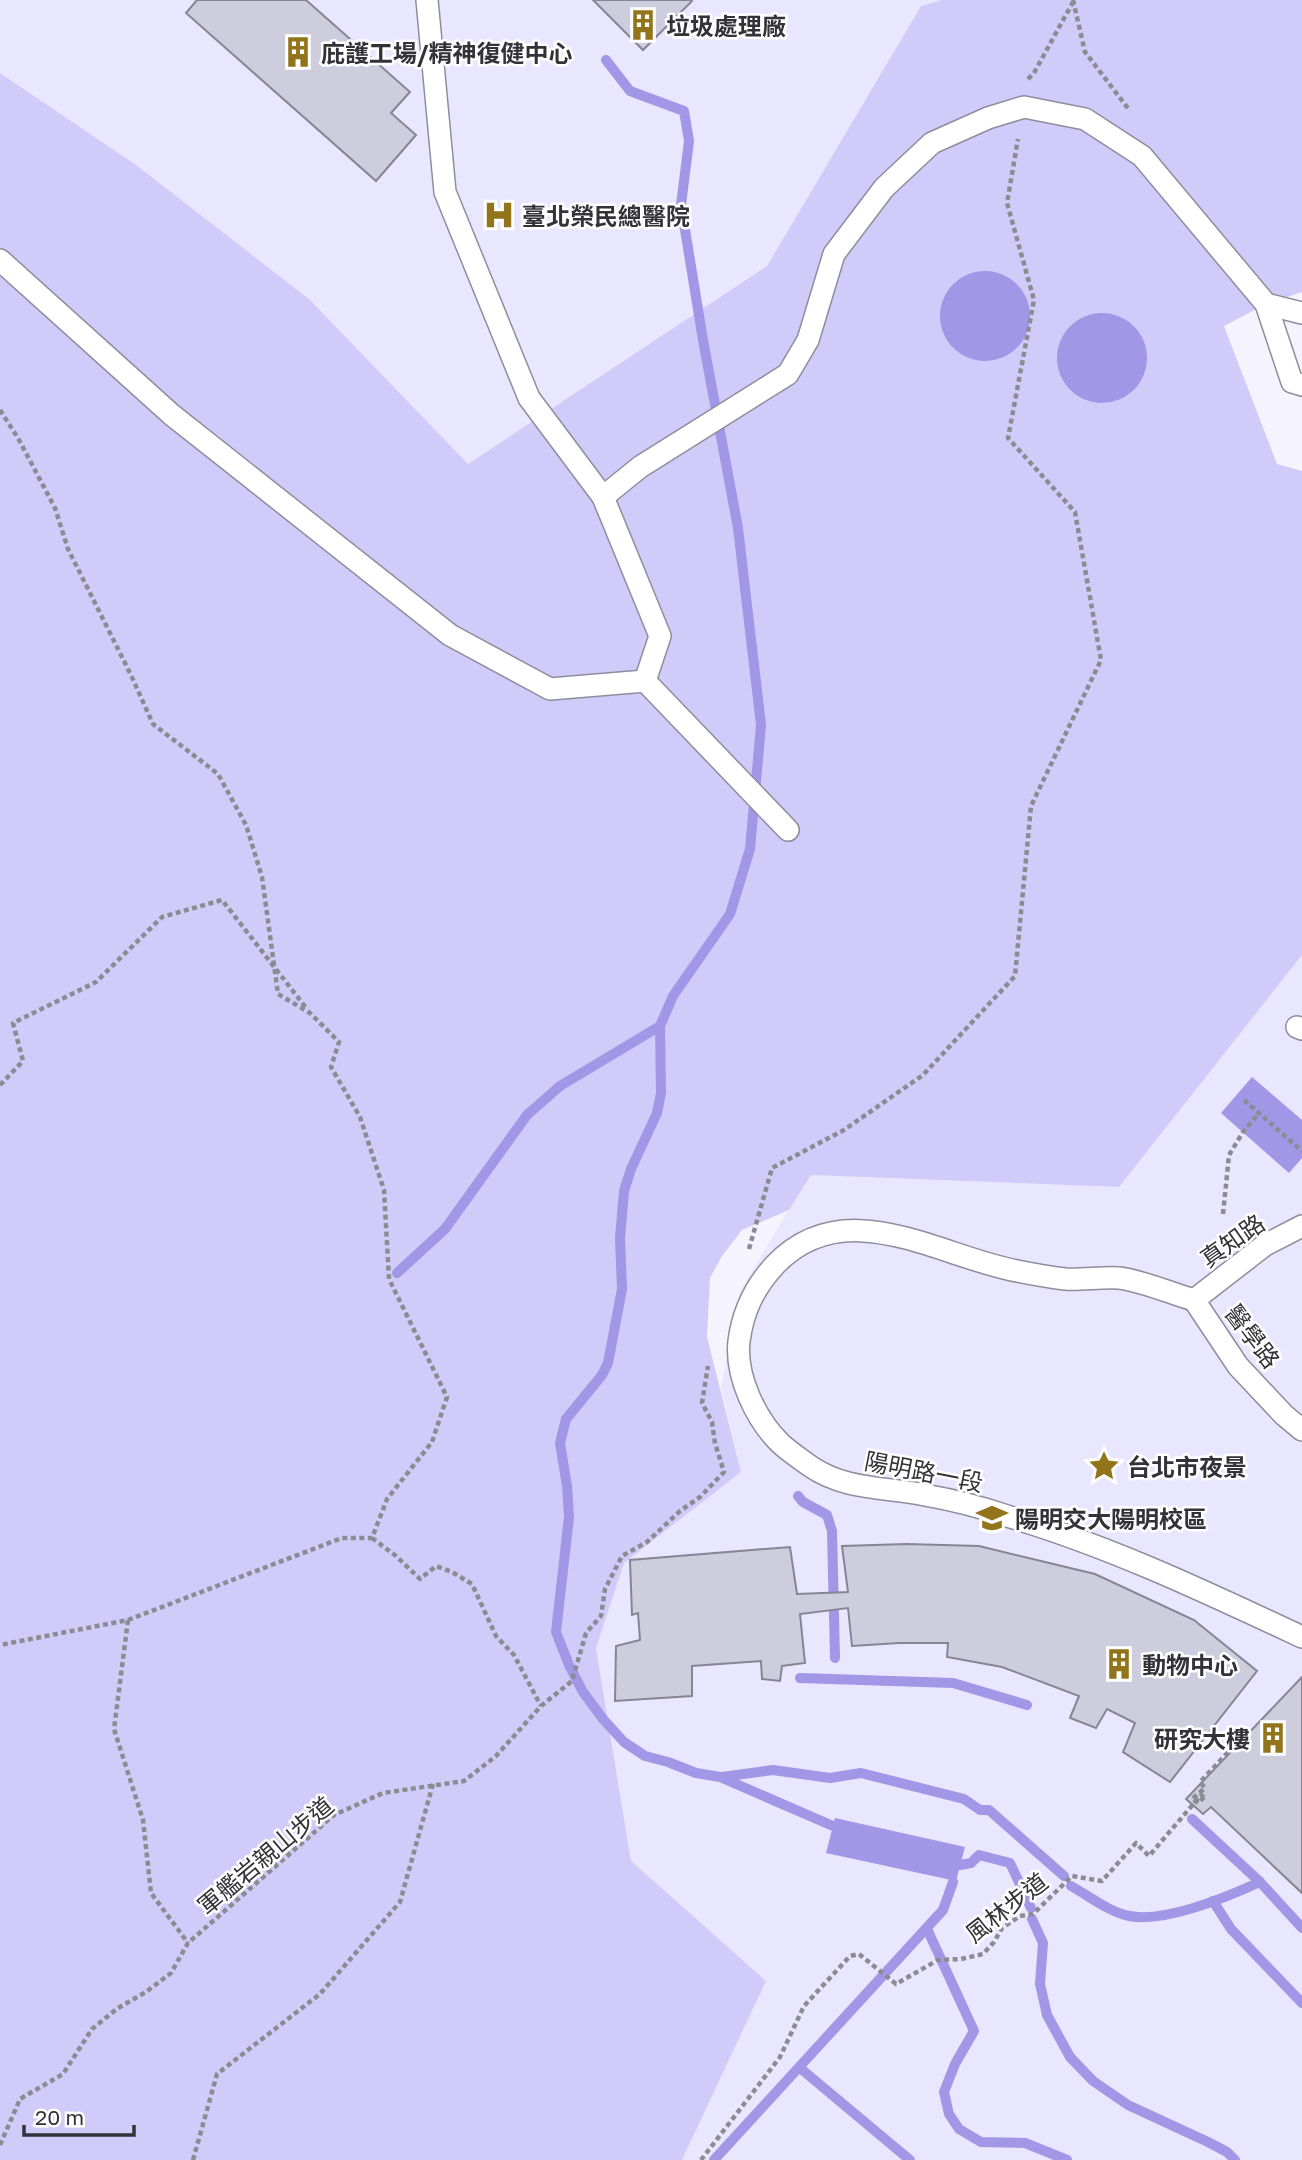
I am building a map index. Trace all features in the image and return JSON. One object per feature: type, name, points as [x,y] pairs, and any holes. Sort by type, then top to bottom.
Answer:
[{"type":"lane","points":[[427,0],[444,192],[529,398],[603,497],[660,636],[645,681]]},
{"type":"lane","points":[[603,497],[640,467],[788,374],[808,340],[834,254],[884,188],[932,143],[988,118],[1024,107],[1085,119],[1142,156],[1266,304],[1292,382],[1302,385]]},
{"type":"lane","points":[[0,260],[172,415],[450,635],[550,689],[645,681]]},
{"type":"lane","points":[[1266,304],[1302,313]]},
{"type":"lane","points":[[645,681],[788,830]]},
{"type":"lane","name":"真知路","points":[[1194,1300],[1265,1245],[1302,1226]]},
{"type":"lane","name":"陽明路一段","points":[[1194,1300],[1121,1279],[1066,1279],[1014,1271],[909,1237],[837,1231],[806,1241],[781,1259],[763,1278],[749,1301],[741,1325],[738,1351],[745,1386],[760,1418],[780,1443],[813,1468],[857,1486],[925,1494],[1004,1514],[1083,1539],[1302,1637]]},
{"type":"lane","name":"醫學路","points":[[1194,1300],[1238,1366],[1284,1415],[1302,1430]]},
{"type":"path","points":[[1025,82],[1034,73],[1073,2]]},
{"type":"path","points":[[748,1252],[772,1168],[844,1130],[923,1075],[1015,976],[1031,806],[1101,660],[1075,512],[1007,438],[1034,300],[1007,203],[1024,107]]},
{"type":"path","points":[[0,410],[55,508],[68,549],[153,724],[218,774],[246,825],[262,877],[278,995],[310,1013]]},
{"type":"path","points":[[0,1085],[23,1061],[13,1023],[96,982],[162,917],[222,900],[310,1013],[339,1042],[331,1067],[360,1117],[384,1190],[389,1279],[447,1397],[432,1442],[387,1499],[372,1538]]},
{"type":"path","points":[[1244,1100],[1302,1151]]},
{"type":"path","points":[[1223,1214],[1229,1155],[1259,1113]]},
{"type":"path","name":"軍艦岩親山步道","points":[[0,2145],[20,2099],[63,2074],[92,2029],[171,1973],[188,1943],[334,1815],[383,1793],[464,1781],[496,1756],[541,1706],[572,1681],[586,1633],[601,1616],[605,1589],[622,1556],[647,1542],[680,1511],[700,1497],[724,1472],[712,1422],[702,1403],[709,1365]]},
{"type":"path","points":[[0,1645],[128,1620],[342,1538],[372,1538],[420,1579],[436,1566],[472,1584],[496,1636],[514,1655],[541,1706]]},
{"type":"path","points":[[128,1620],[114,1729],[143,1820],[151,1892],[188,1943]]},
{"type":"path","name":"風林步道","points":[[702,2160],[780,2057],[804,2006],[850,1956],[859,1954],[896,1984],[938,1960],[983,1954],[1002,1928],[1020,1916],[1032,1914],[1072,1876],[1102,1881],[1136,1843],[1149,1856],[1194,1803],[1201,1795],[1204,1797],[1198,1803],[1192,1799],[1205,1787],[1200,1783],[1249,1730]]},
{"type":"path","points":[[193,2160],[218,2074],[320,1994],[400,1902],[433,1784]]},
{"type":"shaded area","name":"臺北榮民總醫院","points":[[0,0],[942,0],[921,6],[767,266],[468,464],[309,299],[136,165],[0,73]]},
{"type":"shaded area","points":[[942,0],[1302,0],[1302,292],[1266,304],[1224,326],[1277,464],[1302,471],[1302,955],[1119,1187],[811,1175],[789,1210],[742,1230],[722,1256],[710,1278],[707,1337],[741,1472],[624,1563],[596,1648],[631,1861],[766,1981],[682,2160],[0,2160],[0,73],[136,165],[309,299],[468,464],[767,266],[921,6]],"holes":[[[1088,315],[1131,393],[1110,402],[1091,401],[1075,393],[1064,380],[1058,363],[1060,346],[1069,329]]]},
{"type":"shaded area","points":[[985,271],[1002,275],[1017,284],[1026,299],[1030,316],[1026,333],[1017,348],[1002,357],[985,361],[968,357],[953,348],[944,333],[940,316],[944,299],[953,284],[968,275]]},
{"type":"shaded area","points":[[1102,313],[1119,316],[1134,326],[1144,341],[1147,358],[1144,375],[1134,390],[1119,400],[1102,403],[1085,400],[1070,390],[1060,375],[1057,358],[1060,341],[1070,326],[1085,316]]},
{"type":"shaded area","name":"陽明交大陽明校區","points":[[1302,955],[1302,2160],[682,2160],[766,1981],[631,1862],[596,1648],[624,1563],[741,1472],[721,1387],[740,1291],[810,1175],[1119,1187]]},
{"type":"shaded area","points":[[1252,1077],[1302,1120],[1302,1158],[1289,1173],[1221,1113]]},
{"type":"shaded area","points":[[835,1818],[965,1847],[956,1881],[826,1853]]},
{"type":"building","name":"庇護工場/精神復健中心","points":[[197,0],[306,0],[410,92],[391,113],[416,135],[376,181],[186,13]]},
{"type":"building","name":"垃圾處理廠","points":[[593,0],[691,0],[692,1],[643,50]]},
{"type":"building","name":"動物中心","points":[[842,1546],[979,1546],[1095,1574],[1194,1620],[1257,1671],[1170,1782],[1123,1752],[1135,1723],[1107,1709],[1096,1728],[1070,1718],[1079,1696],[1002,1667],[947,1657],[948,1643],[852,1646],[848,1608],[800,1614],[805,1663],[782,1666],[780,1681],[762,1679],[761,1661],[692,1666],[692,1696],[615,1701],[616,1646],[640,1640],[638,1613],[632,1615],[630,1560],[790,1547],[797,1594],[848,1592]]},
{"type":"building","name":"研究大樓","points":[[1302,1677],[1302,1893],[1211,1807],[1203,1814],[1186,1799]]},
{"type":"waterway","points":[[606,60],[630,91],[684,111],[689,141],[681,205],[738,528],[761,725],[750,849],[730,914],[673,996],[660,1026],[661,1093],[657,1113],[631,1169],[624,1191],[620,1238],[622,1289],[608,1363],[602,1375],[566,1419],[560,1443],[569,1517],[556,1632],[583,1692],[624,1742],[645,1756],[696,1773],[720,1777],[833,1826]]},
{"type":"waterway","points":[[397,1273],[445,1229],[527,1115],[560,1086],[660,1026]]},
{"type":"waterway","points":[[798,1496],[803,1502],[827,1515],[832,1531],[835,1658]]},
{"type":"waterway","points":[[800,1678],[953,1683],[1027,1705]]},
{"type":"waterway","points":[[722,1777],[773,1770],[830,1778],[861,1773],[964,1799],[980,1810],[989,1810],[1064,1876]]},
{"type":"waterway","points":[[1192,1819],[1260,1882],[1302,1928]]},
{"type":"waterway","points":[[960,1865],[971,1863],[979,1855],[1010,1863],[1031,1908]]},
{"type":"waterway","points":[[714,2160],[943,1910],[953,1882]]},
{"type":"waterway","points":[[1071,1886],[1114,1911],[1144,1917],[1196,1907],[1260,1882]]},
{"type":"waterway","points":[[1213,1901],[1231,1929],[1302,2003]]},
{"type":"waterway","points":[[1032,1919],[1043,1943],[1040,1984],[1047,2015],[1070,2057],[1093,2081],[1128,2105],[1208,2142],[1227,2152],[1235,2160]]},
{"type":"waterway","points":[[928,1931],[974,2031],[955,2064],[944,2092],[949,2114],[959,2129],[981,2142],[1025,2143],[1067,2160]]},
{"type":"waterway","points":[[800,2068],[910,2160]]},
{"type":"place","name":"垃圾處理廠","points":[[643,25]]},
{"type":"place","name":"庇護工場/精神復健中心","points":[[298,52]]},
{"type":"place","name":"臺北榮民總醫院","points":[[499,215]]},
{"type":"place","name":"台北市夜景","points":[[1104,1466]]},
{"type":"place","name":"陽明交大陽明校區","points":[[992,1518]]},
{"type":"place","name":"動物中心","points":[[1119,1664]]},
{"type":"place","name":"研究大樓","points":[[1273,1738]]}]
